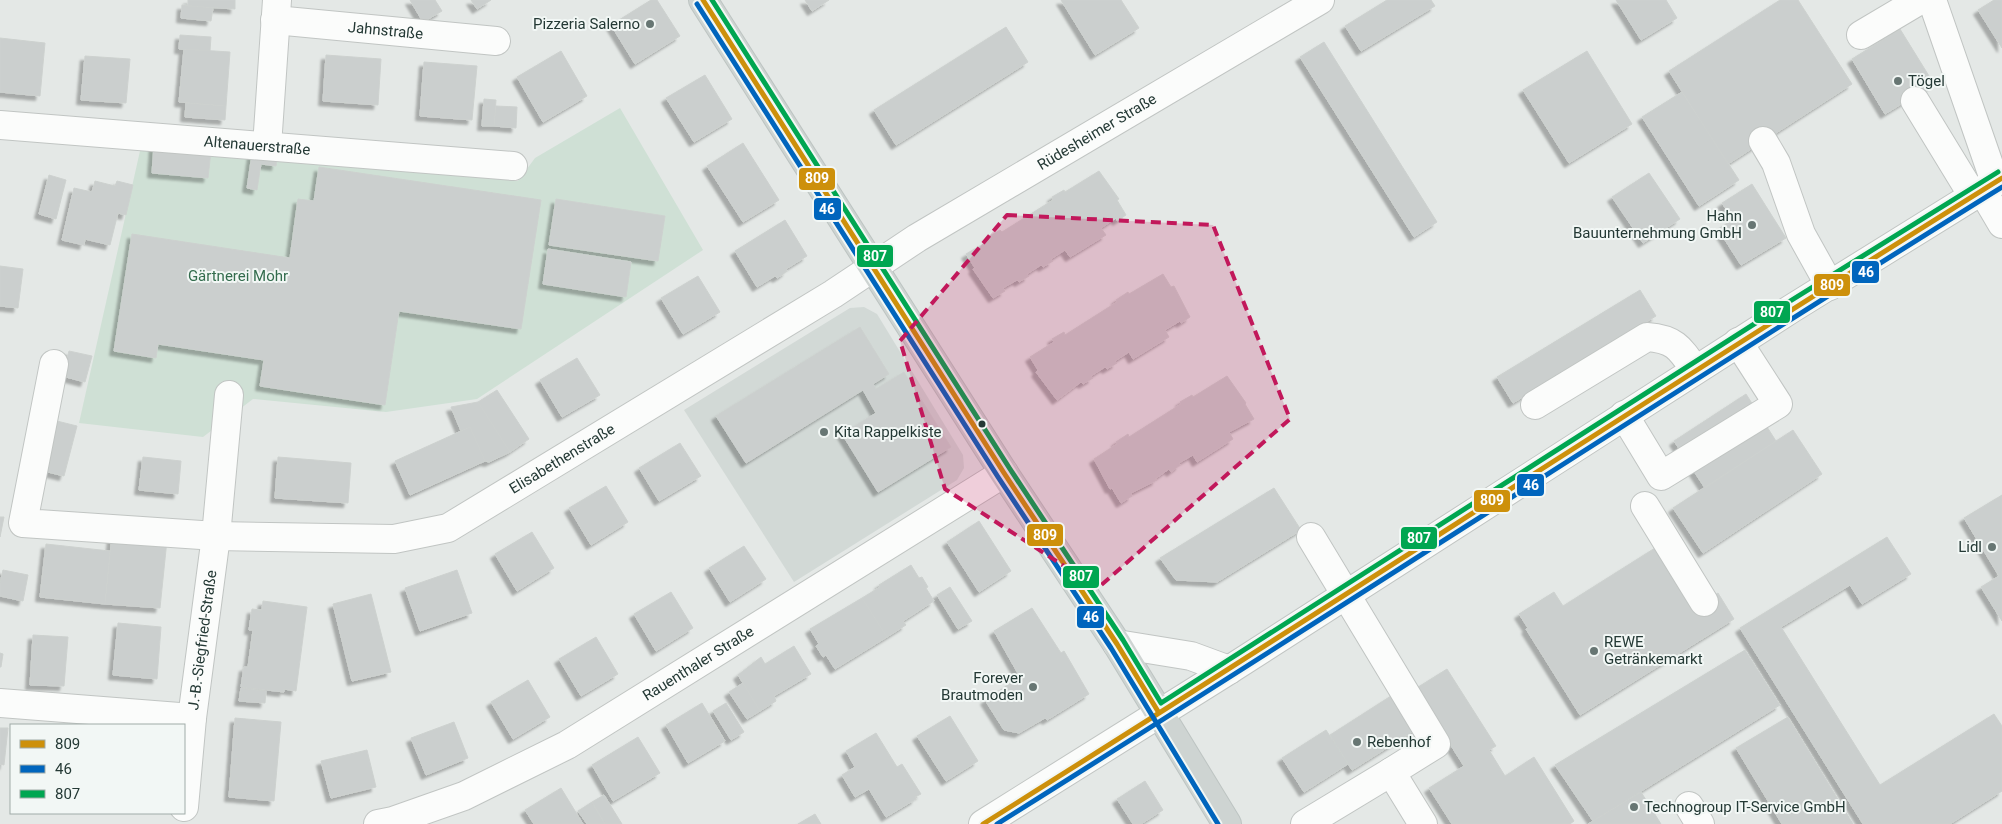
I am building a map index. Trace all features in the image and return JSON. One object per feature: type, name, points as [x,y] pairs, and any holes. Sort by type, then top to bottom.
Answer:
[{"type":"main road","points":[[703,0],[1004,473],[1117,644],[1227,824]]},
{"type":"street","name":"Rüdesheimer Straße","points":[[875,268],[917,238],[1320,0]]},
{"type":"street","points":[[1860,35],[1920,0]]},
{"type":"street","points":[[1932,0],[1988,186],[2002,224]]},
{"type":"street","name":"Jahnstraße","points":[[267,146],[276,10],[496,41]]},
{"type":"street","points":[[1915,101],[1988,186]]},
{"type":"street","name":"Altenauerstraße","points":[[0,126],[514,166]]},
{"type":"street","points":[[1763,141],[1776,163],[1801,234],[1830,286]]},
{"type":"street","points":[[983,824],[1229,670],[1738,342],[1988,186]]},
{"type":"street","name":"Elisabethenstraße","points":[[54,364],[23,523],[216,536],[394,539],[448,528],[875,268]]},
{"type":"street","points":[[1535,404],[1647,337],[1662,338],[1674,343],[1695,370]]},
{"type":"street","points":[[1624,415],[1661,476],[1778,404],[1738,342]]},
{"type":"street","name":"J.-B.-Siegfried-Straße","points":[[185,795],[192,718],[216,536],[230,395]]},
{"type":"street","name":"Rauenthaler Straße","points":[[378,824],[393,821],[464,796],[567,745],[1004,473]]},
{"type":"street","points":[[1645,506],[1704,602]]},
{"type":"street","points":[[1305,824],[1436,744],[1311,537]]},
{"type":"street","points":[[1117,644],[1191,656],[1229,670]]},
{"type":"street","points":[[0,703],[192,718]]},
{"type":"street","points":[[1391,772],[1423,824]]},
{"type":"highlighted area","points":[[1007,215],[1213,225],[1290,419],[1098,588],[945,489],[900,341]]},
{"type":"shaded area","name":"Kita Rappelkiste","points":[[864,307],[877,314],[963,455],[964,468],[957,480],[794,582],[684,410],[850,308]]},
{"type":"green space","name":"Gärtnerei Mohr","points":[[620,108],[703,250],[477,399],[386,412],[253,399],[203,437],[79,423],[142,142],[518,181],[535,158]]},
{"type":"building","points":[[188,0],[235,0],[235,9],[188,6]]},
{"type":"building","points":[[410,0],[435,0],[442,11],[423,22]]},
{"type":"building","points":[[471,0],[491,0],[477,9]]},
{"type":"building","points":[[651,0],[657,0],[680,36],[635,64],[611,25]]},
{"type":"building","points":[[805,0],[829,0],[812,11]]},
{"type":"building","points":[[1061,0],[1121,0],[1139,28],[1095,55]]},
{"type":"building","points":[[1387,0],[1431,0],[1435,6],[1361,51],[1345,26]]},
{"type":"building","points":[[1616,0],[1666,0],[1677,18],[1641,40]]},
{"type":"building","points":[[1780,0],[1798,0],[1852,84],[1728,164],[1669,71]]},
{"type":"building","points":[[1994,0],[2002,0],[2002,48],[1978,10]]},
{"type":"building","points":[[182,5],[213,8],[211,21],[181,18]]},
{"type":"building","points":[[1006,27],[1028,62],[896,145],[874,110]]},
{"type":"building","points":[[1900,29],[1934,84],[1885,114],[1852,59]]},
{"type":"building","points":[[180,35],[211,37],[210,51],[179,49]]},
{"type":"building","points":[[0,38],[45,43],[40,96],[0,92]]},
{"type":"building","points":[[1324,42],[1437,222],[1414,237],[1300,57]]},
{"type":"building","points":[[184,49],[230,52],[226,106],[179,102]]},
{"type":"building","points":[[561,51],[587,96],[543,122],[517,77]]},
{"type":"building","points":[[1587,51],[1632,124],[1569,163],[1523,90]]},
{"type":"building","points":[[326,55],[381,59],[378,105],[323,101]]},
{"type":"building","points":[[85,56],[130,59],[126,103],[81,100]]},
{"type":"building","points":[[424,62],[477,66],[472,120],[420,116]]},
{"type":"building","points":[[705,75],[732,119],[694,142],[666,98]]},
{"type":"building","points":[[1682,92],[1739,180],[1699,206],[1642,117]]},
{"type":"building","points":[[484,99],[496,100],[494,126],[482,126]]},
{"type":"building","points":[[186,103],[226,106],[225,120],[185,117]]},
{"type":"building","points":[[496,106],[517,107],[516,128],[494,126]]},
{"type":"building","points":[[743,143],[779,200],[743,222],[707,166]]},
{"type":"building","points":[[154,145],[211,151],[208,178],[152,173]]},
{"type":"building","points":[[252,154],[277,157],[276,166],[261,164],[257,190],[247,188]]},
{"type":"building","points":[[319,167],[541,200],[521,329],[399,311],[385,405],[260,386],[264,360],[158,344],[156,358],[114,351],[132,234],[290,258],[298,199],[314,201]]},
{"type":"building","points":[[1099,171],[1119,199],[1117,200],[1126,215],[1117,221],[1116,218],[1101,228],[1106,235],[1070,257],[1065,250],[1051,259],[1053,261],[1043,267],[1041,265],[1027,274],[1029,276],[1003,288],[1005,291],[993,298],[973,269],[975,268],[966,254],[990,240],[988,237],[1000,230],[1002,232],[1053,200],[1052,197],[1064,190],[1065,192]]},
{"type":"building","points":[[1649,173],[1680,219],[1643,243],[1612,197]]},
{"type":"building","points":[[49,175],[66,180],[56,219],[39,214]]},
{"type":"building","points":[[95,181],[115,186],[117,181],[133,185],[126,215],[118,213],[110,245],[85,239],[84,245],[62,240],[74,188],[92,192]]},
{"type":"building","name":"Hahn Bauunternehmung GmbH","points":[[1752,184],[1786,238],[1741,265],[1718,229],[1733,220],[1722,203]]},
{"type":"building","points":[[556,199],[665,216],[658,261],[549,245]]},
{"type":"building","points":[[785,220],[807,256],[786,269],[787,271],[782,275],[777,278],[775,276],[757,287],[735,251]]},
{"type":"building","points":[[548,249],[631,262],[626,297],[543,284]]},
{"type":"building","points":[[0,266],[23,269],[18,308],[0,306]]},
{"type":"building","points":[[1163,274],[1171,287],[1174,286],[1190,317],[1165,330],[1169,337],[1133,359],[1129,352],[1115,361],[1117,363],[1107,369],[1105,367],[1091,376],[1093,378],[1083,384],[1081,382],[1057,400],[1036,372],[1038,370],[1030,357],[1054,342],[1052,339],[1064,332],[1065,335],[1117,302],[1116,300],[1128,292],[1129,294]]},
{"type":"building","points":[[698,276],[720,312],[683,334],[661,298]]},
{"type":"building","points":[[1640,290],[1656,316],[1513,403],[1497,377]]},
{"type":"building","points":[[860,327],[889,374],[873,384],[876,389],[904,372],[951,447],[878,492],[842,434],[876,413],[863,390],[746,463],[716,416]]},
{"type":"building","points":[[69,351],[92,356],[85,382],[62,376]]},
{"type":"building","points":[[577,358],[600,395],[562,417],[540,380]]},
{"type":"building","points":[[1227,376],[1246,403],[1254,419],[1229,432],[1233,439],[1197,462],[1193,455],[1179,463],[1180,465],[1171,472],[1169,469],[1155,479],[1157,480],[1131,493],[1132,496],[1121,503],[1112,488],[1110,489],[1094,459],[1117,444],[1116,442],[1128,434],[1129,437],[1181,404],[1180,402],[1192,395],[1193,397]]},
{"type":"building","points":[[497,390],[529,439],[510,452],[478,402]]},
{"type":"building","points":[[1746,394],[1776,441],[1705,488],[1674,441]]},
{"type":"building","points":[[478,402],[510,452],[489,462],[485,461],[470,427],[461,431],[451,407]]},
{"type":"building","points":[[53,420],[77,426],[64,476],[40,470]]},
{"type":"building","points":[[470,427],[485,461],[410,495],[395,461]]},
{"type":"building","points":[[1793,430],[1822,474],[1703,553],[1673,508]]},
{"type":"building","points":[[680,443],[701,476],[659,501],[639,468]]},
{"type":"building","points":[[143,457],[181,461],[178,494],[139,490]]},
{"type":"building","points":[[278,457],[351,463],[348,503],[275,498]]},
{"type":"building","points":[[606,486],[628,522],[591,545],[569,508]]},
{"type":"building","points":[[1274,488],[1301,530],[1217,582],[1176,580],[1160,558]]},
{"type":"building","name":"Lidl","points":[[2002,495],[2002,621],[1981,587],[1999,576],[1964,518]]},
{"type":"building","points":[[0,517],[4,517],[0,537]]},
{"type":"building","points":[[979,521],[1011,571],[979,592],[947,542]]},
{"type":"building","points":[[532,532],[554,568],[517,591],[495,554]]},
{"type":"building","points":[[112,535],[167,540],[160,608],[105,604]]},
{"type":"building","points":[[1887,537],[1911,574],[1862,604],[1850,585],[1781,627],[1880,785],[1994,714],[2002,726],[2002,791],[1950,824],[1863,824],[1740,628]]},
{"type":"building","points":[[46,544],[110,551],[105,604],[40,597]]},
{"type":"building","points":[[744,546],[766,579],[730,602],[709,568]]},
{"type":"building","points":[[1655,548],[1693,609],[1718,593],[1734,619],[1580,715],[1526,629],[1528,628],[1519,614],[1554,592],[1563,606]]},
{"type":"building","points":[[911,565],[919,578],[922,577],[934,601],[903,621],[906,625],[887,637],[862,598]]},
{"type":"building","points":[[3,570],[28,575],[23,601],[0,596]]},
{"type":"building","points":[[457,570],[472,613],[420,631],[405,588]]},
{"type":"building","points":[[950,587],[972,621],[958,629],[937,595]]},
{"type":"building","points":[[671,592],[693,628],[656,651],[634,614]]},
{"type":"building","points":[[371,594],[391,672],[352,681],[333,604]]},
{"type":"building","points":[[862,598],[887,637],[835,669],[826,655],[823,657],[816,646],[819,644],[810,629]]},
{"type":"building","points":[[263,601],[307,607],[296,691],[284,689],[284,692],[241,687],[244,667],[248,667],[253,630],[249,630],[252,609],[262,610]]},
{"type":"building","points":[[1032,608],[1061,653],[1064,651],[1089,694],[1047,720],[1045,718],[1019,733],[1004,730],[985,700],[1020,677],[994,631]]},
{"type":"building","points":[[118,623],[161,627],[157,679],[113,675]]},
{"type":"building","points":[[33,635],[68,637],[64,686],[30,685]]},
{"type":"building","points":[[596,637],[618,674],[581,696],[559,659]]},
{"type":"building","points":[[794,646],[811,674],[774,696],[776,701],[760,711],[738,675],[761,657],[765,664]]},
{"type":"building","points":[[1745,650],[1780,705],[1593,821],[1555,765]]},
{"type":"building","points":[[0,653],[3,654],[1,667],[0,667]]},
{"type":"building","points":[[1447,669],[1496,746],[1489,750],[1505,776],[1534,757],[1574,821],[1570,824],[1452,824],[1429,788],[1464,766],[1415,689]]},
{"type":"building","points":[[528,680],[550,717],[513,739],[491,702]]},
{"type":"building","points":[[743,683],[760,711],[747,719],[729,692]]},
{"type":"building","points":[[241,688],[266,691],[265,703],[239,701]]},
{"type":"building","points":[[1394,694],[1417,729],[1352,770],[1330,735]]},
{"type":"building","points":[[702,703],[725,741],[688,763],[666,725]]},
{"type":"building","points":[[726,703],[744,732],[731,740],[713,711]]},
{"type":"building","points":[[950,716],[978,761],[946,781],[917,736]]},
{"type":"building","points":[[1788,717],[1853,824],[1782,824],[1736,748]]},
{"type":"building","points":[[235,718],[281,722],[274,801],[229,797]]},
{"type":"building","points":[[454,722],[468,758],[426,775],[411,738]]},
{"type":"building","points":[[0,728],[8,728],[4,765],[0,764]]},
{"type":"building","points":[[1326,730],[1348,764],[1304,792],[1282,758]]},
{"type":"building","points":[[876,733],[897,767],[902,764],[921,794],[886,817],[869,789],[855,797],[842,775],[855,767],[846,751]]},
{"type":"building","points":[[638,737],[660,773],[613,801],[592,765]]},
{"type":"building","points":[[367,750],[376,787],[331,798],[321,761]]},
{"type":"building","points":[[1145,781],[1163,810],[1141,824],[1133,824],[1117,799]]},
{"type":"building","points":[[561,788],[583,824],[534,824],[525,810]]},
{"type":"building","name":"Technogroup IT-Service GmbH","points":[[1641,792],[1661,824],[1588,824],[1593,821]]},
{"type":"building","points":[[604,795],[622,824],[605,824],[592,802]]},
{"type":"building","points":[[592,802],[605,824],[587,824],[578,811]]},
{"type":"building","points":[[815,814],[821,824],[798,824]]},
{"type":"transit line","name":"809","points":[[703,0],[1004,473],[1117,644],[1159,713]]},
{"type":"transit line","name":"807","points":[[712,0],[1010,469],[1123,640],[1161,703],[1787,303],[1998,172]]},
{"type":"transit line","name":"46","points":[[697,4],[998,477],[1111,648],[1218,824]]},
{"type":"transit line","name":"809","points":[[983,824],[1746,338],[2002,178]]},
{"type":"transit line","name":"46","points":[[997,824],[2002,187]]},
{"type":"place","name":"Pizzeria Salerno","points":[[650,24]]},
{"type":"place","name":"Tögel","points":[[1898,81]]},
{"type":"place","name":"Hahn Bauunternehmung GmbH","points":[[1752,225]]},
{"type":"place","name":"Kita Rappelkiste","points":[[824,432]]},
{"type":"place","name":"Lidl","points":[[1992,547]]},
{"type":"place","name":"REWE Getränkemarkt","points":[[1594,651]]},
{"type":"place","name":"Forever Brautmoden","points":[[1033,687]]},
{"type":"place","name":"Rebenhof","points":[[1357,742]]},
{"type":"place","name":"Technogroup IT-Service GmbH","points":[[1634,807]]}]
